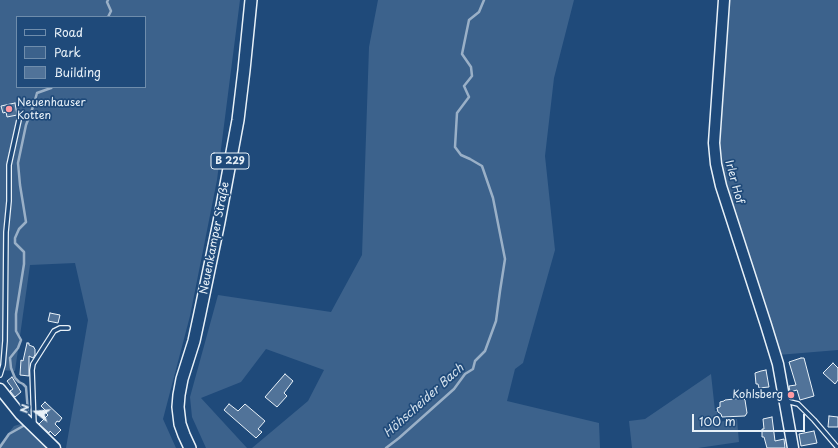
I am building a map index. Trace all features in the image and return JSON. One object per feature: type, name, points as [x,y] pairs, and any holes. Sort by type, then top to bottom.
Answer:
[{"type":"main road","name":"Neuenkamper Straße","points":[[190,448],[180,424],[178,407],[179,395],[182,379],[194,341],[219,222],[238,120],[251,0]]},
{"type":"street","name":"Irler Hof","points":[[724,0],[714,143],[716,164],[721,186],[778,364],[793,448]]},
{"type":"street","points":[[0,389],[20,414],[55,448]]},
{"type":"lane","points":[[0,375],[3,366],[5,341],[6,232],[9,201],[9,165],[19,120]]},
{"type":"lane","points":[[31,425],[33,364],[54,331],[60,328],[68,328]]},
{"type":"lane","points":[[785,400],[798,404],[838,448]]},
{"type":"green space","points":[[0,0],[240,0],[217,180],[190,316],[163,419],[176,448],[66,448],[88,320],[75,263],[30,265],[15,371],[0,370]]},
{"type":"green space","points":[[378,0],[574,0],[554,78],[545,156],[555,250],[523,363],[515,369],[507,401],[599,423],[600,448],[252,448],[308,401],[324,370],[266,349],[241,382],[201,398],[247,448],[206,448],[192,417],[190,397],[218,295],[331,312],[362,255],[369,47]]},
{"type":"green space","points":[[728,0],[838,0],[838,350],[778,355],[722,176],[719,151]]},
{"type":"green space","points":[[711,374],[715,411],[717,411],[718,422],[737,419],[739,442],[698,448],[632,448],[629,421],[645,419]]},
{"type":"green space","points":[[21,424],[46,448],[0,448],[0,444],[14,426]]},
{"type":"building","name":"Neuenhauser Kotten","points":[[15,103],[17,115],[7,117],[6,112],[3,113],[1,106]]},
{"type":"building","points":[[50,313],[60,315],[58,323],[48,321]]},
{"type":"building","points":[[27,343],[35,349],[35,355],[33,358],[29,356],[29,376],[20,375],[21,360],[23,361]]},
{"type":"building","points":[[804,358],[814,396],[800,400],[797,390],[790,392],[789,386],[796,385],[789,362]]},
{"type":"building","points":[[833,363],[838,368],[838,380],[835,384],[823,373]]},
{"type":"building","points":[[766,370],[769,387],[759,388],[758,384],[756,384],[755,373]]},
{"type":"building","points":[[285,374],[293,381],[284,393],[287,396],[277,407],[265,397]]},
{"type":"building","points":[[12,377],[21,392],[15,397],[10,391],[13,389],[7,381]]},
{"type":"building","points":[[743,398],[745,400],[747,413],[745,416],[722,417],[718,412],[717,408],[720,407],[720,402]]},
{"type":"building","points":[[45,402],[62,418],[55,424],[61,430],[55,436],[39,424],[48,415],[41,406]]},
{"type":"building","points":[[229,404],[238,411],[245,404],[265,421],[258,429],[262,432],[256,438],[224,410]]},
{"type":"building","points":[[829,416],[838,417],[838,427],[828,427]]},
{"type":"building","points":[[772,417],[775,441],[784,439],[785,448],[767,448],[764,437],[762,437],[762,429],[764,429],[763,419]]},
{"type":"building","points":[[814,431],[817,443],[801,446],[799,434]]},
{"type":"waterway","points":[[108,0],[107,2],[111,11],[108,16]]},
{"type":"waterway","name":"Höhscheider Bach","points":[[386,448],[454,389],[465,374],[473,369],[475,361],[485,351],[496,321],[505,259],[493,198],[482,166],[461,155],[455,147],[457,113],[469,97],[464,86],[472,76],[471,67],[462,54],[469,20],[479,12],[484,0]]},
{"type":"waterway","points":[[27,418],[26,387],[15,378],[11,368],[10,358],[18,348],[21,340],[16,331],[16,314],[24,264],[24,252],[15,243],[15,238],[19,229],[26,222],[18,163],[26,125],[37,93],[51,88]]},
{"type":"waterway","points":[[0,447],[9,434],[25,425]]},
{"type":"place","name":"Neuenhauser Kotten","points":[[9,109]]},
{"type":"place","name":"Kohlsberg","points":[[791,395]]}]
